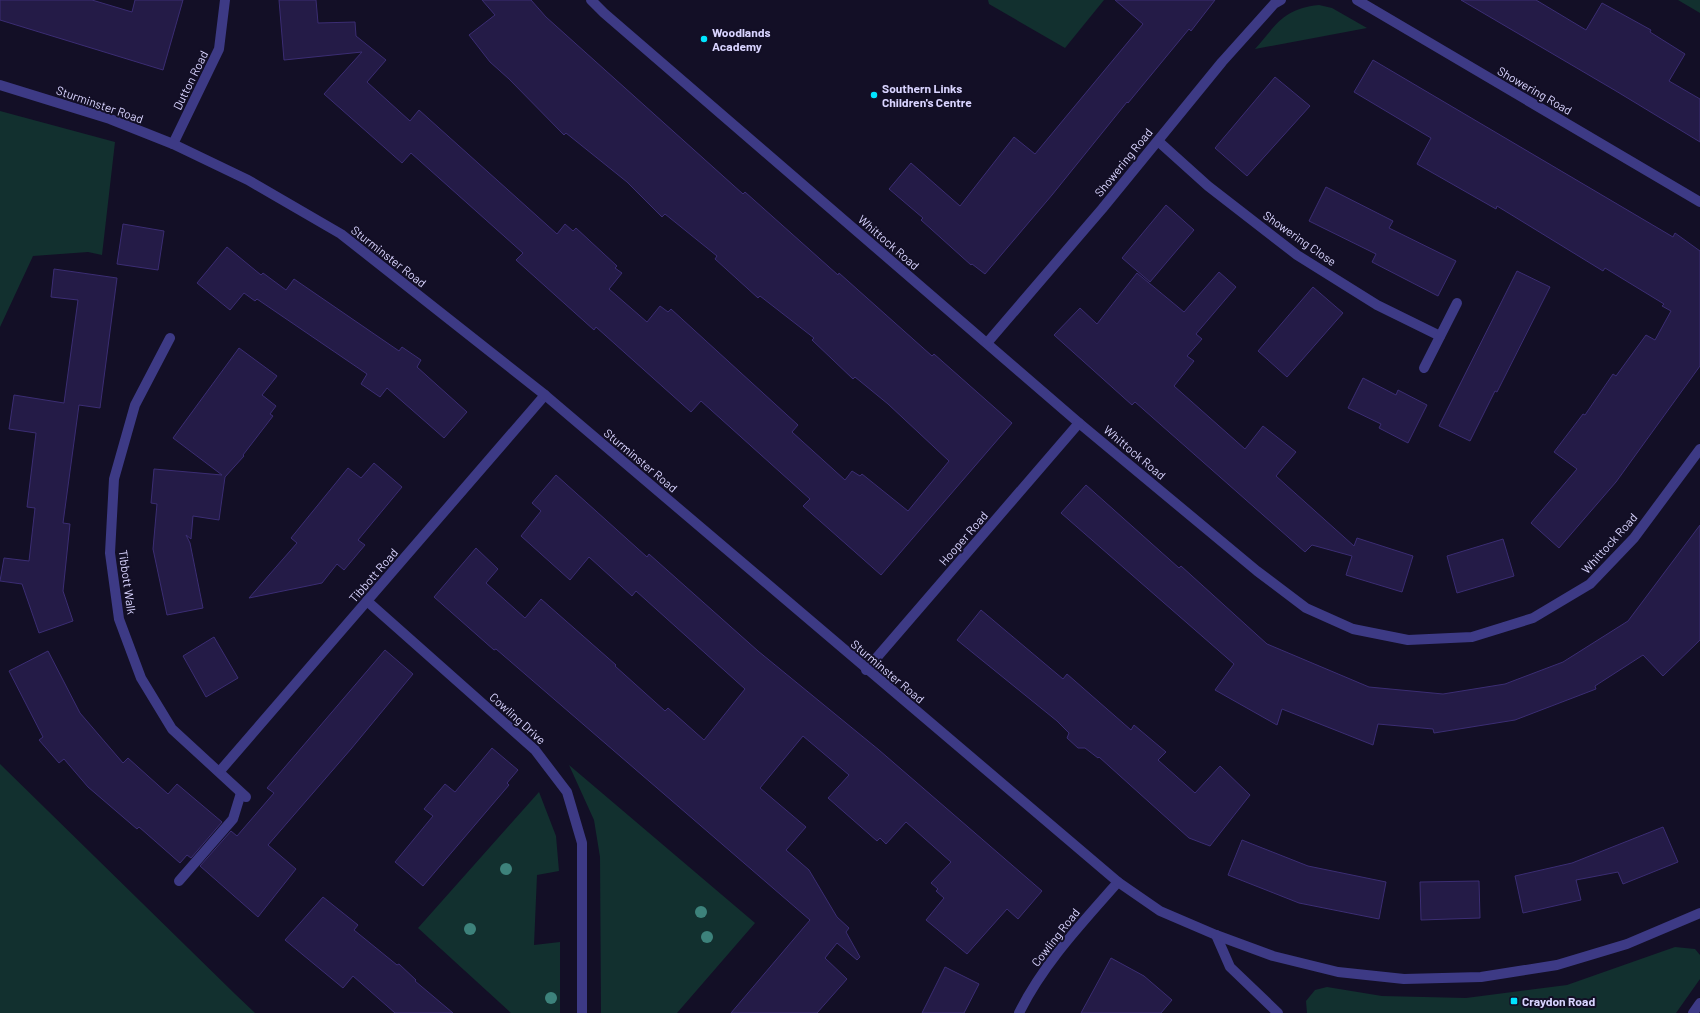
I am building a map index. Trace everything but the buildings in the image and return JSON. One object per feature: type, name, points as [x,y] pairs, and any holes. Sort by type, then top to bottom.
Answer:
[{"type":"street","name":"Dutton Road","points":[[173,144],[219,49],[225,0]]},
{"type":"street","name":"Whittock Road","points":[[591,0],[604,14],[1079,423],[1257,571],[1306,608],[1353,629],[1408,640],[1472,637],[1533,618],[1590,584],[1634,538],[1700,449]]},
{"type":"street","name":"Showering Road","points":[[987,343],[1102,209],[1222,62],[1274,4],[1281,0]]},
{"type":"street","name":"Showering Road","points":[[1357,0],[1700,202]]},
{"type":"street","name":"Sturminster Road","points":[[0,85],[110,119],[173,144],[248,180],[341,234],[544,395],[866,670],[1118,882],[1160,911],[1216,935]]},
{"type":"street","name":"Showering Close","points":[[1158,141],[1208,186],[1297,255],[1377,305],[1440,336]]},
{"type":"street","points":[[1424,368],[1457,303]]},
{"type":"street","name":"Tibbott Walk","points":[[170,338],[135,405],[114,479],[110,553],[119,619],[141,678],[172,729],[220,771],[244,795],[233,819],[178,881]]},
{"type":"street","name":"Tibbott Road","points":[[220,771],[544,395]]},
{"type":"street","name":"Hooper Road","points":[[866,670],[1079,423]]},
{"type":"street","name":"Cowling Drive","points":[[367,601],[535,750],[567,792],[582,843],[582,1013]]},
{"type":"street","name":"Cowling Road","points":[[1019,1013],[1029,992],[1066,941],[1118,882]]},
{"type":"street","points":[[1216,935],[1274,956],[1338,972],[1404,979],[1481,977],[1557,965],[1627,944],[1700,913]]},
{"type":"street","points":[[1216,935],[1230,967],[1278,1013]]},
{"type":"street","points":[[1693,1013],[1700,1003]]},
{"type":"green space","points":[[988,0],[1104,0],[1065,48],[989,4]]},
{"type":"green space","points":[[1678,0],[1700,0],[1700,13]]},
{"type":"green space","points":[[1319,5],[1332,8],[1367,28],[1255,49],[1276,25],[1289,14],[1307,7]]},
{"type":"green space","points":[[0,111],[115,142],[102,255],[88,252],[33,256],[0,327]]},
{"type":"green space","points":[[0,764],[235,994],[255,1013],[0,1013]]},
{"type":"green space","points":[[569,765],[755,923],[677,1013],[601,1013],[600,857],[594,820]]},
{"type":"green space","points":[[539,792],[556,836],[559,871],[537,875],[534,945],[560,942],[560,1013],[511,1013],[418,928]]},
{"type":"green space","points":[[1675,947],[1695,949],[1700,955],[1700,979],[1676,1013],[1307,1013],[1306,1001],[1315,990],[1327,987],[1382,996],[1466,998],[1567,985]]},
{"type":"place","name":"Woodlands Academy","points":[[704,39]]},
{"type":"place","name":"Southern Links Children's Centre","points":[[874,95]]},
{"type":"place","name":"Craydon Road","points":[[1514,1001]]}]
